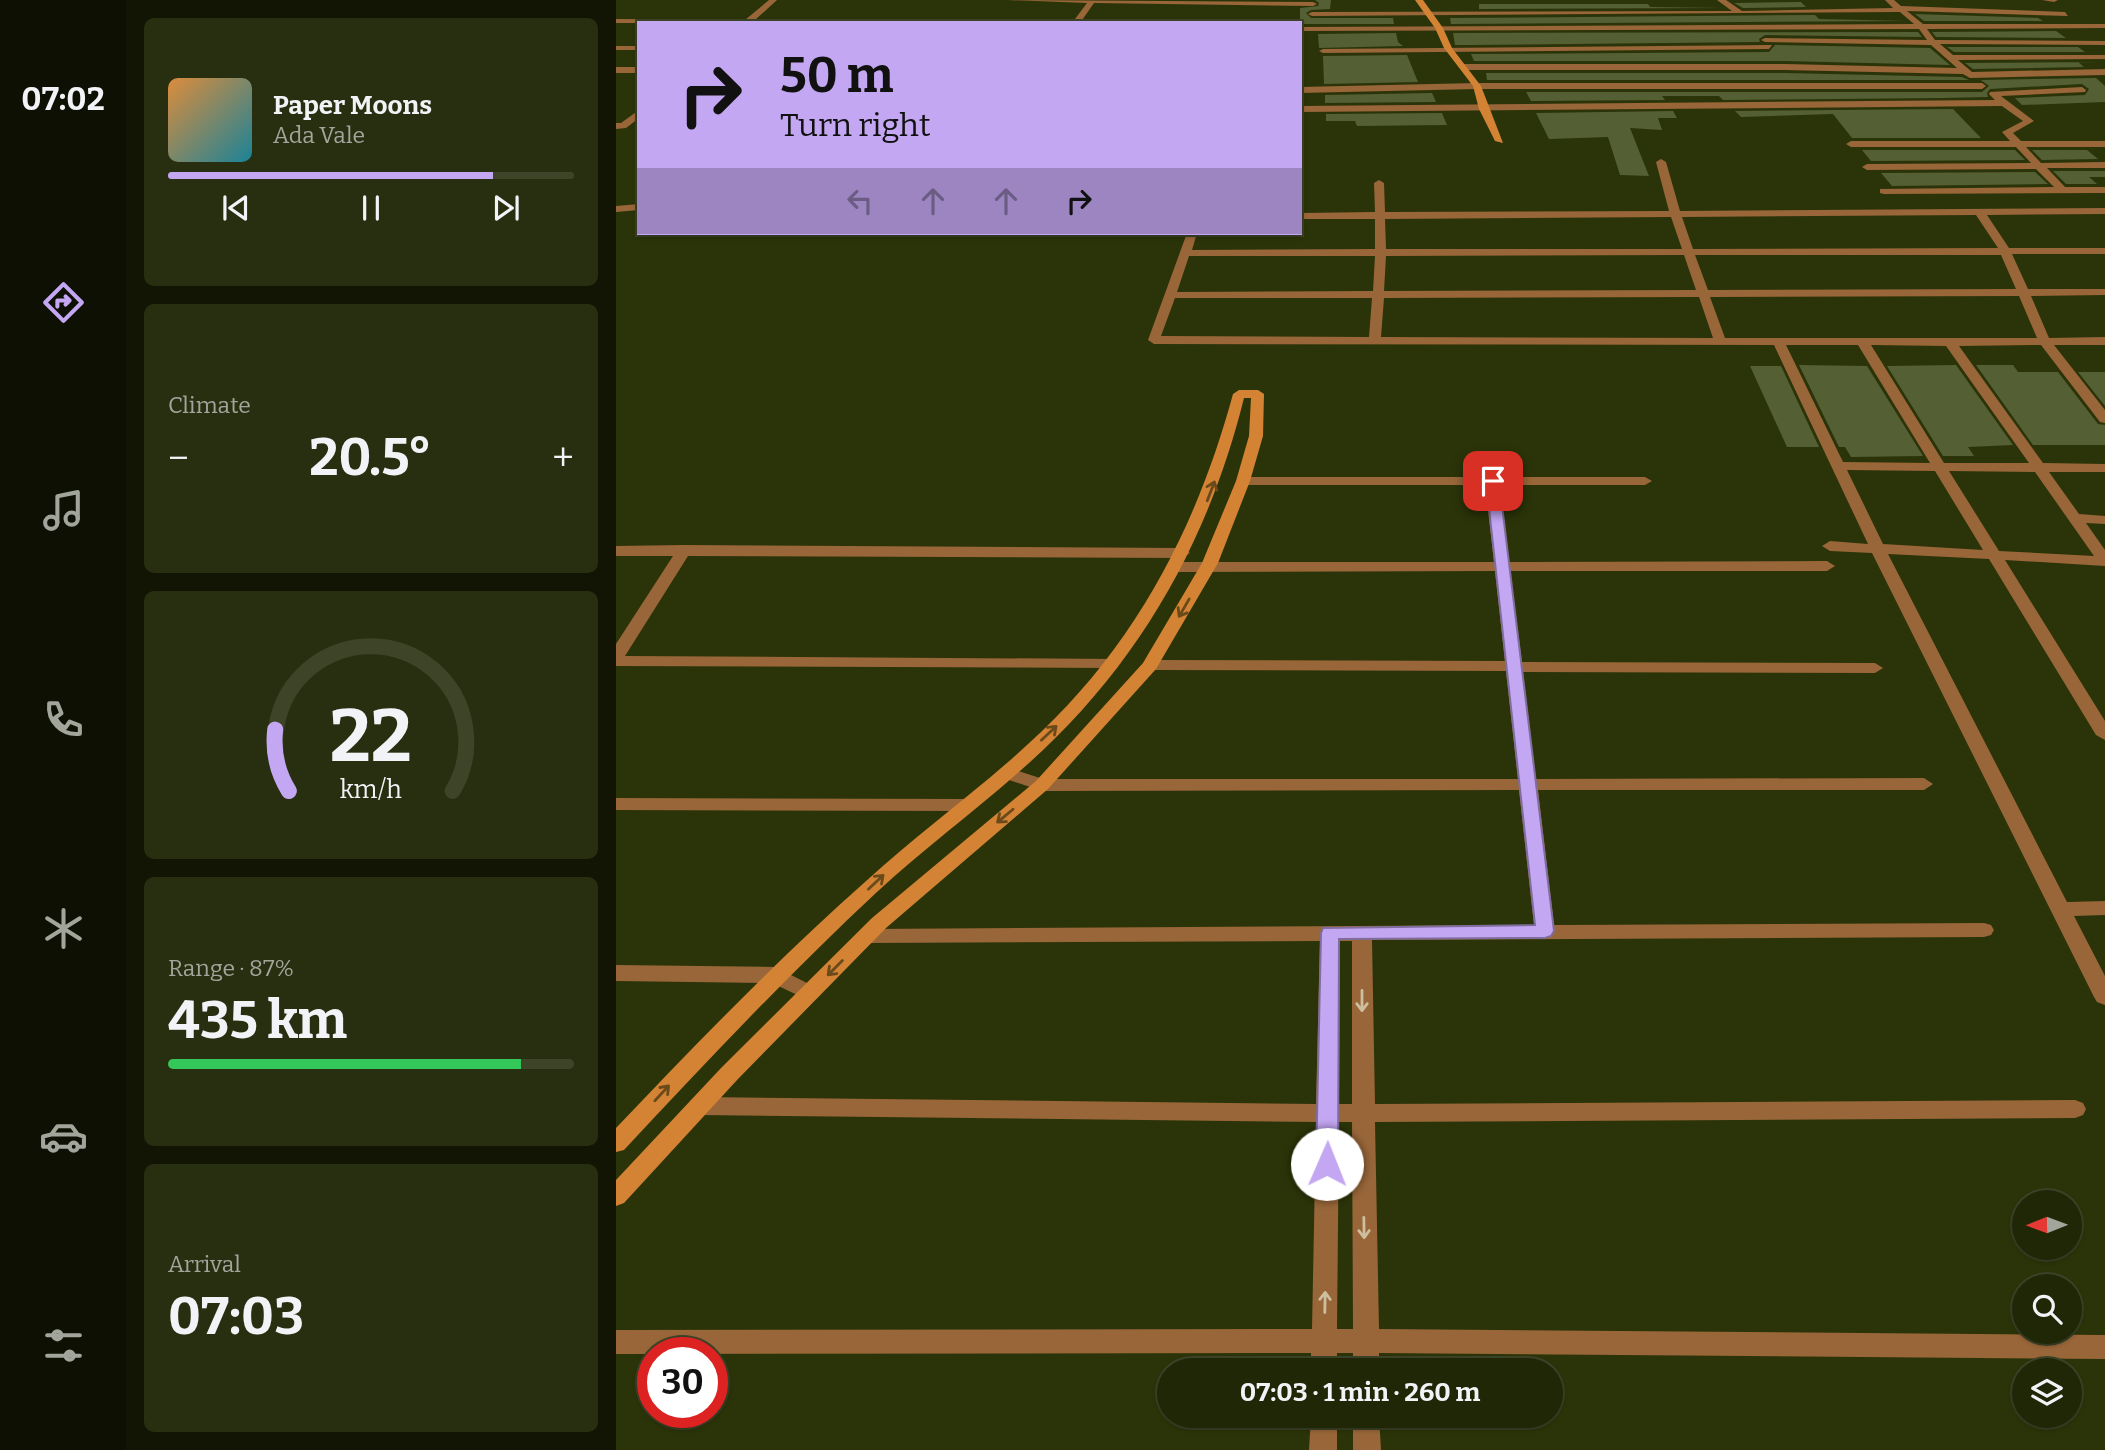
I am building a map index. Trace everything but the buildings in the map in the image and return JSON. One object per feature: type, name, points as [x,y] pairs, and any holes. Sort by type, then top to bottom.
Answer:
[{"type":"street","points":[[749,21],[773,0]]},
{"type":"street","points":[[1012,0],[1314,2],[1312,14],[1315,29]]},
{"type":"street","points":[[1419,0],[1439,28],[1448,48],[1477,86],[1484,109],[1500,141]]},
{"type":"street","points":[[1721,0],[1740,13],[1753,27],[1785,67],[1811,107]]},
{"type":"street","points":[[1889,0],[1920,25],[1933,42],[1982,86],[2029,121],[2007,132],[2062,190]]},
{"type":"street","points":[[2046,0],[2054,0],[2065,14],[2081,26]]},
{"type":"street","points":[[1078,21],[1093,1]]},
{"type":"street","points":[[1312,14],[1740,13],[1898,9],[2065,14]]},
{"type":"street","points":[[616,21],[637,21]]},
{"type":"street","points":[[1302,29],[2105,26]]},
{"type":"street","points":[[1323,51],[1933,42],[2105,43]]},
{"type":"street","points":[[616,48],[637,48]]},
{"type":"street","points":[[1938,59],[2105,57]]},
{"type":"street","points":[[1463,67],[1785,67],[1968,73],[2105,72]]},
{"type":"street","points":[[616,70],[637,70]]},
{"type":"street","points":[[1302,90],[1477,86],[1982,86]]},
{"type":"street","points":[[1993,94],[2082,90]]},
{"type":"street","points":[[1302,109],[1811,107],[2002,103]]},
{"type":"street","points":[[620,126],[637,114]]},
{"type":"street","points":[[1851,144],[2105,144]]},
{"type":"street","points":[[1661,162],[1675,213],[1721,343]]},
{"type":"street","points":[[2105,165],[1867,167],[1882,189],[2105,190]]},
{"type":"street","points":[[1375,341],[1381,253],[1379,183]]},
{"type":"street","points":[[616,209],[637,207]]},
{"type":"street","points":[[1979,211],[2005,250],[2045,342],[2105,419]]},
{"type":"street","points":[[1302,216],[2105,211]]},
{"type":"street","points":[[1191,235],[1154,340],[1721,343],[2105,341]]},
{"type":"street","points":[[1184,253],[2105,251]]},
{"type":"street","points":[[1169,295],[2105,292]]},
{"type":"street","points":[[1863,342],[1937,466],[2105,734]]},
{"type":"street","points":[[1950,342],[2105,561]]},
{"type":"street","points":[[1779,343],[1878,549],[2105,997]]},
{"type":"street","points":[[616,1143],[692,1061],[880,878],[1006,773],[1081,703],[1159,599],[1179,560],[1213,487],[1239,394],[1258,394],[1256,436],[1243,481],[1207,568],[1150,665],[1042,785],[867,936],[699,1106],[616,1196]]},
{"type":"street","points":[[1837,466],[2105,468]]},
{"type":"street","points":[[1492,476],[1545,931]]},
{"type":"street","points":[[1243,481],[1492,476],[1645,481]]},
{"type":"street","points":[[2075,518],[2105,520]]},
{"type":"street","points":[[1830,546],[2105,561]]},
{"type":"street","points":[[616,659],[684,550]]},
{"type":"street","points":[[616,551],[1179,560],[1207,568],[1827,566]]},
{"type":"street","points":[[616,659],[1113,663]]},
{"type":"street","points":[[1150,665],[1875,668]]},
{"type":"street","points":[[1006,773],[1042,785],[1924,784]]},
{"type":"street","points":[[616,804],[968,805]]},
{"type":"street","points":[[2061,909],[2105,908]]},
{"type":"street","points":[[867,936],[1984,930]]},
{"type":"street","points":[[1324,1358],[1330,933]]},
{"type":"street","points":[[1362,933],[1366,1358]]},
{"type":"street","points":[[616,973],[741,973],[778,977],[810,993]]},
{"type":"street","points":[[699,1106],[1327,1113],[2075,1109]]},
{"type":"street","points":[[616,1342],[1365,1341],[2105,1347]]},
{"type":"street","points":[[1323,1450],[1324,1428]]},
{"type":"street","points":[[1366,1428],[1367,1450]]},
{"type":"route","points":[[1327,1164],[1330,933],[1545,931],[1493,481]]}]
